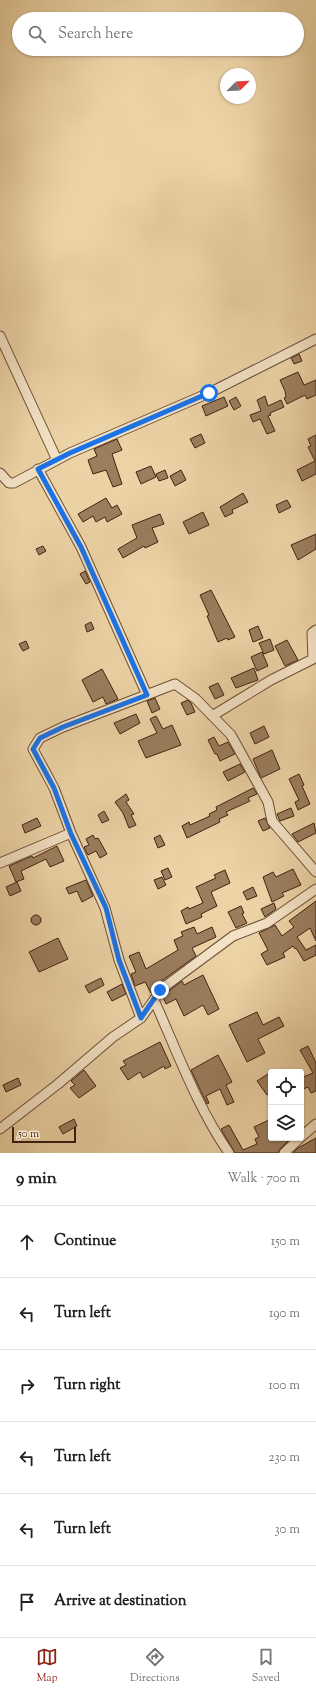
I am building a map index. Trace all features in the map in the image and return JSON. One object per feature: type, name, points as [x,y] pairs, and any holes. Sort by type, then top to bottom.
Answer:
[{"type":"street","points":[[0,336],[57,460]]},
{"type":"street","points":[[0,473],[9,483],[57,460],[209,393],[316,339]]},
{"type":"street","points":[[38,469],[81,547],[147,695]]},
{"type":"street","points":[[212,716],[270,680],[313,659],[312,634],[316,630]]},
{"type":"street","points":[[141,1018],[119,960],[106,908],[71,834],[54,788],[33,749],[36,742],[63,727],[175,684],[196,699],[231,735],[268,802],[272,821],[316,872]]},
{"type":"street","points":[[0,863],[71,834]]},
{"type":"street","points":[[0,1129],[58,1084],[113,1037],[141,1018],[160,990],[233,936],[267,923],[316,889]]},
{"type":"street","points":[[154,1000],[201,1105],[215,1132],[229,1153]]},
{"type":"street","points":[[304,1135],[316,1124]]},
{"type":"street","points":[[284,1153],[298,1141]]},
{"type":"building","points":[[299,354],[302,361],[294,364],[291,358]]},
{"type":"building","points":[[298,372],[304,385],[316,380],[316,395],[307,399],[305,395],[287,404],[284,398],[286,397],[285,391],[280,380]]},
{"type":"building","points":[[265,396],[268,406],[281,400],[284,407],[270,413],[271,415],[268,416],[275,431],[267,434],[260,419],[253,422],[250,415],[261,411],[257,400]]},
{"type":"building","points":[[224,397],[228,406],[206,416],[202,406]]},
{"type":"building","points":[[236,397],[241,406],[234,410],[229,401]]},
{"type":"building","points":[[201,434],[205,443],[195,448],[190,439]]},
{"type":"building","points":[[316,435],[316,474],[302,481],[297,470],[315,461],[308,447],[311,446],[308,439]]},
{"type":"building","points":[[117,439],[122,450],[112,454],[122,484],[113,487],[106,470],[93,474],[88,460],[97,456],[94,449]]},
{"type":"building","points":[[151,466],[156,477],[141,484],[136,472]]},
{"type":"building","points":[[165,470],[168,478],[159,481],[156,474]]},
{"type":"building","points":[[181,470],[186,480],[175,486],[170,476]]},
{"type":"building","points":[[243,493],[248,502],[232,510],[233,513],[225,517],[220,507]]},
{"type":"building","points":[[106,498],[112,508],[117,505],[122,514],[107,522],[105,517],[96,522],[93,516],[83,522],[78,514]]},
{"type":"building","points":[[287,500],[291,507],[279,513],[276,505]]},
{"type":"building","points":[[203,512],[209,525],[189,534],[183,522]]},
{"type":"building","points":[[160,514],[164,524],[152,528],[158,542],[145,548],[144,546],[123,558],[118,549],[137,538],[132,525]]},
{"type":"building","points":[[316,534],[316,549],[298,560],[291,545]]},
{"type":"building","points":[[43,546],[46,551],[39,555],[36,549]]},
{"type":"building","points":[[85,571],[90,582],[86,584],[80,574]]},
{"type":"building","points":[[211,590],[235,637],[228,640],[227,638],[218,642],[207,616],[209,615],[200,595]]},
{"type":"building","points":[[91,622],[94,629],[87,632],[85,625]]},
{"type":"building","points":[[258,626],[263,638],[253,642],[249,630]]},
{"type":"building","points":[[270,639],[274,650],[264,654],[259,643]]},
{"type":"building","points":[[287,640],[298,660],[285,666],[275,646]]},
{"type":"building","points":[[26,641],[29,648],[23,651],[19,644]]},
{"type":"building","points":[[262,652],[268,666],[257,671],[251,657]]},
{"type":"building","points":[[254,668],[258,680],[236,688],[231,678]]},
{"type":"building","points":[[102,669],[118,699],[106,704],[103,697],[93,702],[82,680]]},
{"type":"building","points":[[218,683],[224,695],[215,699],[209,687]]},
{"type":"building","points":[[155,698],[160,709],[152,713],[147,701]]},
{"type":"building","points":[[188,700],[195,712],[187,715],[181,703]]},
{"type":"building","points":[[136,714],[140,723],[120,734],[114,723]]},
{"type":"building","points":[[156,716],[163,729],[172,725],[181,745],[146,758],[138,741],[157,733],[150,719]]},
{"type":"building","points":[[264,726],[269,737],[255,744],[250,733]]},
{"type":"building","points":[[214,737],[219,746],[228,742],[235,754],[220,761],[208,740]]},
{"type":"building","points":[[272,750],[280,769],[261,778],[253,759]]},
{"type":"building","points":[[240,764],[245,772],[228,781],[223,772]]},
{"type":"building","points":[[299,774],[304,785],[302,786],[310,804],[298,810],[295,802],[299,800],[289,779]]},
{"type":"building","points":[[253,788],[257,794],[248,798],[250,801],[226,812],[228,815],[219,819],[220,822],[187,838],[182,826],[189,822],[190,825],[210,816],[209,814],[217,810],[216,807]]},
{"type":"building","points":[[126,794],[129,800],[126,802],[134,814],[131,815],[136,825],[129,828],[123,813],[115,802]]},
{"type":"building","points":[[291,808],[294,816],[280,821],[277,814]]},
{"type":"building","points":[[104,811],[109,820],[102,823],[98,815]]},
{"type":"building","points":[[37,818],[41,826],[25,833],[22,825]]},
{"type":"building","points":[[265,818],[270,828],[263,831],[258,821]]},
{"type":"building","points":[[314,823],[316,833],[298,842],[292,834]]},
{"type":"building","points":[[93,835],[95,839],[98,838],[107,854],[100,858],[96,851],[88,855],[84,847],[89,845],[86,839]]},
{"type":"building","points":[[160,835],[165,845],[158,848],[154,838]]},
{"type":"building","points":[[57,846],[64,861],[50,867],[46,859],[21,871],[24,879],[16,882],[9,866],[32,856],[33,858]]},
{"type":"building","points":[[168,868],[172,877],[165,880],[161,871]]},
{"type":"building","points":[[293,869],[301,885],[282,893],[284,896],[272,902],[263,877],[273,872],[276,877]]},
{"type":"building","points":[[225,870],[230,883],[211,892],[217,906],[201,914],[202,917],[186,924],[181,911],[188,907],[189,909],[203,903],[196,887],[216,878],[214,875]]},
{"type":"building","points":[[162,877],[166,885],[158,889],[154,880]]},
{"type":"building","points":[[86,880],[93,896],[82,902],[77,891],[69,894],[66,888]]},
{"type":"building","points":[[17,882],[21,891],[10,896],[6,887]]},
{"type":"building","points":[[253,887],[257,896],[247,900],[243,892]]},
{"type":"building","points":[[316,901],[316,941],[310,928],[297,937],[306,950],[316,945],[316,955],[304,961],[296,948],[295,949],[293,946],[283,953],[285,957],[267,965],[261,954],[268,950],[259,933],[275,925],[282,936],[294,927],[289,921]]},
{"type":"building","points":[[274,903],[276,909],[265,917],[261,909]]},
{"type":"building","points":[[241,906],[244,913],[242,914],[247,923],[236,928],[228,912]]},
{"type":"building","points":[[34,915],[38,915],[41,920],[38,925],[34,925],[31,922],[31,918]]},
{"type":"building","points":[[194,927],[197,934],[212,927],[216,937],[192,948],[196,956],[156,985],[151,993],[145,982],[135,986],[131,974],[136,972],[129,956],[139,952],[146,969],[178,950],[174,940],[183,936],[181,932]]},
{"type":"building","points":[[58,938],[68,959],[39,972],[29,952]]},
{"type":"building","points":[[203,975],[219,1009],[208,1015],[203,1005],[184,1016],[176,999],[166,1004],[163,997],[165,994],[182,981],[184,985]]},
{"type":"building","points":[[101,978],[104,985],[89,993],[85,986]]},
{"type":"building","points":[[122,984],[126,994],[112,1001],[107,992]]},
{"type":"building","points":[[257,1012],[263,1025],[279,1017],[284,1026],[258,1039],[265,1053],[247,1062],[229,1025]]},
{"type":"building","points":[[160,1042],[171,1066],[165,1069],[164,1066],[143,1078],[140,1072],[128,1080],[120,1068],[126,1065],[123,1061]]},
{"type":"building","points":[[308,1046],[316,1063],[316,1091],[311,1093],[308,1087],[304,1089],[304,1077],[313,1073],[300,1050]]},
{"type":"building","points":[[218,1055],[232,1082],[226,1085],[234,1102],[227,1105],[220,1089],[206,1096],[209,1103],[207,1104],[191,1070]]},
{"type":"building","points":[[84,1070],[96,1086],[79,1098],[70,1088],[75,1085],[71,1081]]},
{"type":"building","points":[[268,1074],[268,1094],[267,1095],[257,1081]]},
{"type":"building","points":[[18,1078],[21,1085],[6,1092],[3,1085]]},
{"type":"building","points":[[74,1119],[77,1126],[63,1134],[59,1127]]},
{"type":"building","points":[[268,1120],[268,1141],[288,1141],[278,1153],[235,1153],[221,1129],[229,1125],[243,1150],[257,1144],[255,1139],[259,1137],[254,1127]]},
{"type":"building","points":[[316,1138],[316,1153],[293,1153],[298,1148]]},
{"type":"route","points":[[160,990],[141,1018],[126,982],[119,960],[106,908],[71,834],[54,788],[33,749],[36,742],[40,738],[63,727],[147,695],[81,547],[38,469],[70,453],[209,393]]}]
